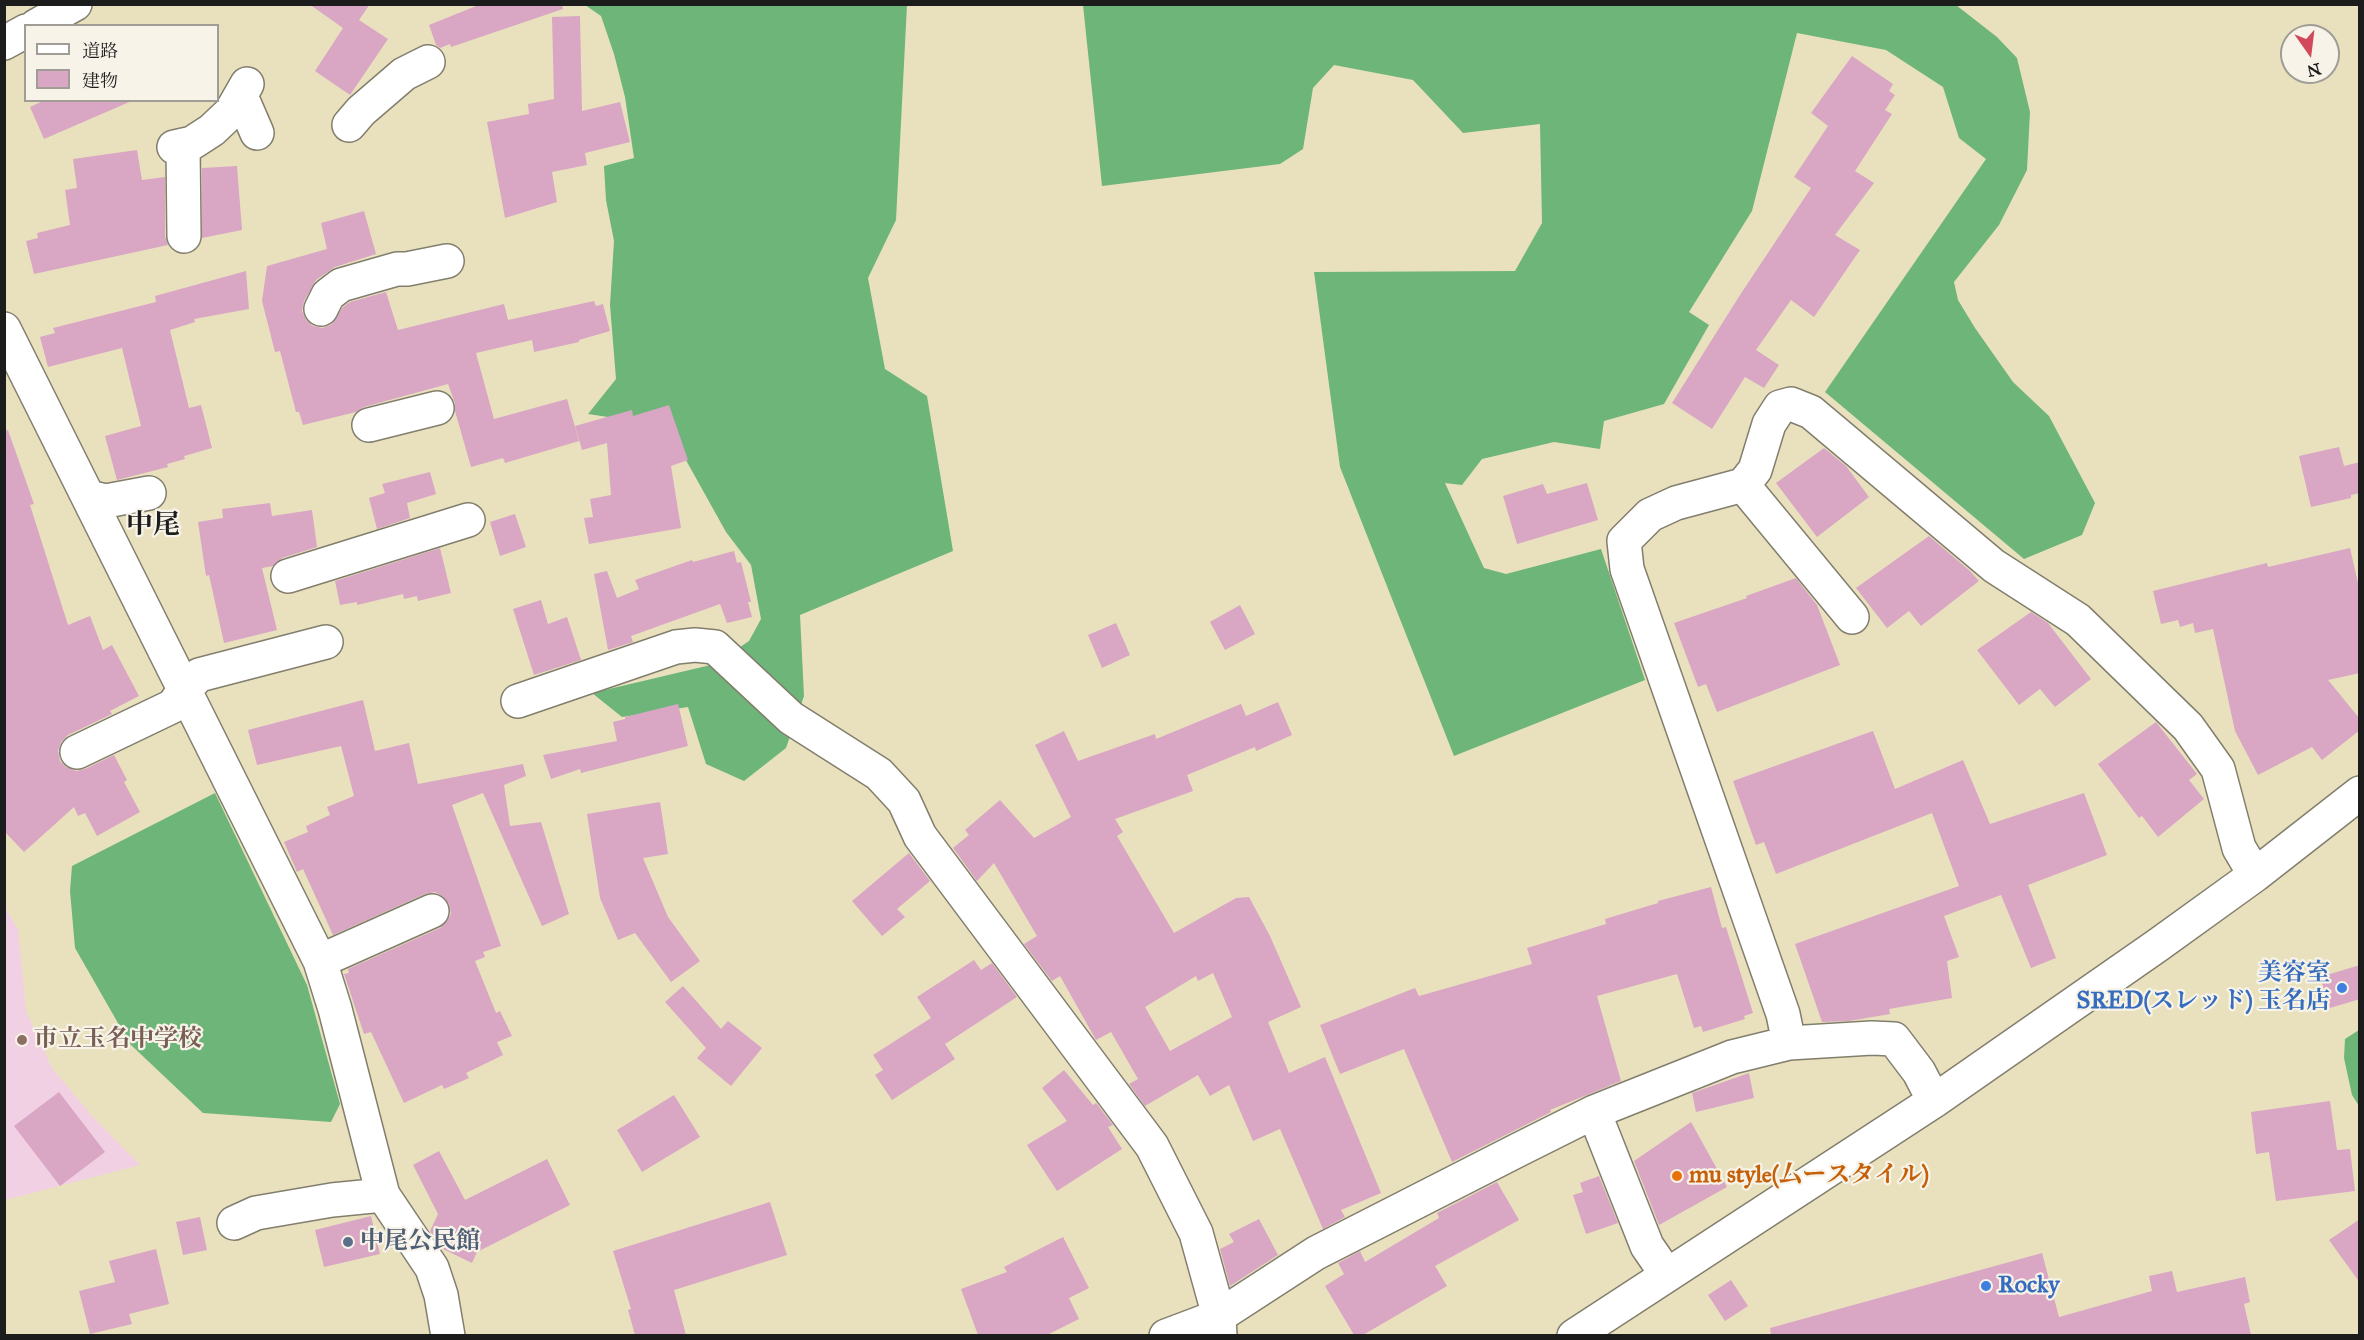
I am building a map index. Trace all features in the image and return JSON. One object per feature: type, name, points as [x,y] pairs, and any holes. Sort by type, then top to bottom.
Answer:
[{"type":"street","points":[[40,24],[75,4]]},
{"type":"street","points":[[4,42],[24,32]]},
{"type":"street","points":[[348,125],[404,74],[428,62]]},
{"type":"street","points":[[184,236],[179,146],[192,142],[212,130],[231,112],[244,90],[257,133]]},
{"type":"street","points":[[321,309],[328,295],[341,285],[398,269],[407,270],[447,261]]},
{"type":"street","points":[[4,328],[320,961],[335,1009],[383,1195],[432,1268],[441,1295],[448,1335]]},
{"type":"street","points":[[1790,1043],[1783,1014],[1627,569],[1624,541],[1650,515],[1676,503],[1743,485],[1755,470],[1769,424],[1780,407],[1791,404],[1811,412],[1994,566],[2078,620],[2188,728],[2218,769],[2239,848],[2255,875]]},
{"type":"street","points":[[369,425],[437,408]]},
{"type":"street","points":[[1743,485],[1852,617]]},
{"type":"street","points":[[89,497],[106,501],[149,493]]},
{"type":"street","points":[[288,576],[468,520]]},
{"type":"street","points":[[77,752],[173,706],[184,690],[199,675],[326,642]]},
{"type":"street","points":[[518,701],[676,647],[695,645],[715,647],[791,718],[879,774],[904,801],[920,836],[1152,1146],[1196,1233],[1220,1326]]},
{"type":"street","points":[[1574,1335],[1934,1101],[2158,945],[2359,796]]},
{"type":"street","points":[[320,961],[432,911]]},
{"type":"street","points":[[1166,1335],[1220,1326],[1316,1253],[1594,1112],[1732,1057],[1790,1043],[1872,1038],[1894,1039],[1919,1072],[1934,1101]]},
{"type":"street","points":[[1594,1112],[1647,1245],[1666,1275]]},
{"type":"street","points":[[234,1223],[256,1213],[332,1200],[383,1195]]},
{"type":"shaded area","name":"市立玉名中学校","points":[[4,906],[18,929],[26,1011],[52,1068],[92,1116],[140,1165],[5,1200]]},
{"type":"green space","points":[[585,5],[907,5],[896,220],[868,278],[885,369],[927,396],[953,551],[800,615],[804,696],[786,748],[744,781],[706,764],[688,707],[622,717],[592,693],[715,664],[749,641],[761,619],[751,565],[726,532],[682,453],[628,420],[588,414],[616,379],[610,305],[614,241],[606,200],[604,166],[634,158],[625,97],[614,54],[601,16]]},
{"type":"green space","points":[[1083,5],[1956,5],[1997,37],[2017,58],[2030,112],[2027,170],[1999,225],[1954,282],[1958,300],[2013,382],[2049,416],[2095,503],[2082,535],[2024,559],[1825,392],[1986,159],[1959,138],[1943,87],[1886,50],[1797,33],[1752,211],[1689,312],[1709,325],[1664,404],[1604,421],[1600,449],[1554,442],[1482,459],[1462,485],[1445,483],[1484,568],[1506,574],[1601,549],[1645,680],[1454,756],[1340,467],[1314,272],[1515,271],[1542,223],[1540,124],[1463,133],[1413,80],[1334,65],[1313,88],[1303,149],[1280,164],[1102,186]]},
{"type":"green space","points":[[215,793],[307,985],[340,1104],[331,1122],[203,1113],[130,1044],[75,948],[70,891],[72,866]]},
{"type":"green space","points":[[2359,1030],[2359,1106],[2352,1095],[2344,1058],[2345,1039]]},
{"type":"building","points":[[309,4],[370,4],[359,20],[388,39],[350,95],[315,71],[343,28]]},
{"type":"building","points":[[481,4],[562,4],[563,9],[451,47],[450,44],[440,48],[436,45],[429,25]]},
{"type":"building","points":[[580,16],[582,111],[620,102],[630,142],[585,153],[587,165],[552,172],[557,202],[505,218],[487,122],[529,114],[528,104],[554,99],[552,17]]},
{"type":"building","points":[[1852,56],[1893,84],[1889,91],[1895,95],[1885,110],[1892,114],[1855,171],[1874,183],[1835,235],[1860,250],[1814,317],[1791,300],[1756,350],[1779,365],[1764,388],[1745,377],[1712,429],[1672,403],[1811,188],[1794,177],[1828,126],[1811,113]]},
{"type":"building","points":[[41,102],[129,102],[44,139],[30,107]]},
{"type":"building","points":[[137,150],[142,180],[165,177],[165,236],[168,245],[34,274],[26,241],[38,238],[37,233],[70,225],[65,190],[77,188],[73,159]]},
{"type":"building","points":[[237,166],[242,230],[202,238],[202,168]]},
{"type":"building","points":[[364,211],[376,254],[335,267],[316,280],[304,301],[302,311],[306,320],[313,326],[322,328],[331,325],[343,307],[350,302],[386,292],[398,330],[504,304],[508,320],[594,301],[596,306],[603,304],[610,331],[579,340],[579,342],[534,352],[532,340],[476,353],[494,419],[567,399],[579,441],[505,463],[503,458],[471,467],[448,384],[364,407],[356,412],[303,425],[299,412],[296,412],[280,351],[275,352],[262,301],[267,266],[327,249],[321,223]]},
{"type":"building","points":[[246,271],[249,309],[194,319],[195,322],[170,330],[189,408],[201,405],[212,448],[184,456],[185,459],[167,464],[168,467],[117,480],[105,436],[141,426],[122,348],[48,367],[40,337],[55,333],[53,328],[156,302],[155,296]]},
{"type":"building","points":[[669,405],[688,460],[671,466],[681,528],[589,544],[584,518],[593,517],[590,499],[611,495],[607,443],[582,450],[575,426],[632,410],[633,416]]},
{"type":"building","points":[[8,430],[34,504],[30,505],[68,625],[90,616],[103,650],[112,645],[139,696],[110,711],[112,714],[68,735],[61,742],[58,751],[60,761],[66,767],[76,771],[114,755],[127,780],[124,782],[140,812],[97,836],[85,813],[78,816],[74,807],[24,852],[4,831],[4,431]]},
{"type":"building","points":[[2339,447],[2344,466],[2360,462],[2360,493],[2351,495],[2351,498],[2311,507],[2299,456]]},
{"type":"building","points":[[1824,448],[1846,466],[1869,497],[1817,537],[1776,483]]},
{"type":"building","points":[[430,472],[436,494],[407,503],[410,518],[377,529],[369,498],[385,493],[382,484]]},
{"type":"building","points":[[1587,483],[1598,520],[1517,544],[1503,496],[1543,484],[1547,494]]},
{"type":"building","points":[[270,503],[272,516],[312,510],[317,547],[282,558],[273,566],[262,568],[277,630],[224,643],[209,575],[206,576],[198,522],[223,518],[222,509]]},
{"type":"building","points":[[515,514],[526,547],[500,556],[490,522]]},
{"type":"building","points":[[1929,536],[1979,581],[1921,626],[1909,611],[1887,628],[1856,588]]},
{"type":"building","points":[[440,548],[451,593],[418,601],[417,596],[404,599],[403,594],[357,605],[357,602],[340,605],[335,581]]},
{"type":"building","points":[[2350,548],[2360,592],[2360,673],[2328,680],[2360,719],[2360,730],[2322,760],[2312,747],[2258,775],[2235,731],[2213,629],[2195,633],[2193,623],[2180,627],[2178,620],[2161,624],[2153,591],[2267,563],[2268,567]]},
{"type":"building","points":[[734,551],[737,563],[741,562],[751,602],[748,602],[752,617],[727,623],[720,604],[631,636],[633,642],[608,650],[594,574],[607,571],[617,598],[639,589],[635,580],[692,560],[693,562]]},
{"type":"building","points":[[1796,578],[1817,605],[1840,665],[1717,712],[1706,684],[1698,687],[1674,623],[1747,598],[1746,596]]},
{"type":"building","points":[[541,600],[548,624],[567,617],[581,660],[534,675],[513,609]]},
{"type":"building","points":[[1240,605],[1255,634],[1225,650],[1210,622]]},
{"type":"building","points":[[2031,612],[2048,623],[2091,679],[2055,707],[2040,689],[2019,705],[1977,650]]},
{"type":"building","points":[[1116,623],[1130,655],[1102,668],[1088,635]]},
{"type":"building","points":[[363,700],[375,751],[409,743],[418,784],[523,764],[526,776],[504,785],[510,826],[541,822],[569,914],[542,926],[483,793],[452,805],[501,946],[483,952],[485,957],[475,961],[496,1013],[500,1011],[512,1036],[497,1042],[503,1055],[466,1073],[469,1078],[444,1089],[442,1085],[404,1103],[371,1032],[364,1034],[344,974],[349,973],[348,969],[440,928],[451,914],[449,904],[435,892],[425,894],[333,935],[303,869],[297,872],[284,842],[308,832],[306,826],[330,815],[327,807],[354,796],[341,746],[257,765],[248,730]]},
{"type":"building","points":[[1278,702],[1292,735],[1256,751],[1255,747],[1187,775],[1193,791],[1115,819],[1123,832],[1117,836],[1174,933],[1236,898],[1249,897],[1270,936],[1301,1007],[1268,1022],[1289,1073],[1325,1057],[1381,1193],[1341,1210],[1345,1217],[1323,1229],[1280,1129],[1253,1141],[1229,1085],[1210,1096],[1198,1075],[1145,1106],[1129,1084],[1138,1079],[1111,1032],[1096,1040],[1060,976],[1052,981],[1024,944],[1037,936],[994,863],[977,881],[953,848],[969,835],[965,830],[1000,800],[1034,838],[1071,817],[1035,745],[1064,731],[1078,761],[1155,734],[1156,739],[1241,704],[1246,716]],"holes":[[[1213,973],[1232,1017],[1170,1051],[1145,1007],[1196,976],[1198,981]]]},
{"type":"building","points":[[678,704],[688,746],[581,773],[580,769],[551,779],[543,755],[617,741],[613,722]]},
{"type":"building","points":[[2156,722],[2197,774],[2189,780],[2204,799],[2158,837],[2142,816],[2139,818],[2098,764]]},
{"type":"building","points":[[1873,731],[1895,789],[1963,760],[1990,824],[2084,793],[2107,855],[2028,885],[2056,958],[2031,968],[2001,895],[1944,916],[1959,957],[1947,961],[1952,998],[1889,1009],[1890,1014],[1849,1021],[1822,1022],[1795,944],[1959,886],[1932,813],[1776,874],[1764,842],[1756,845],[1733,781]]},
{"type":"building","points":[[660,802],[668,854],[643,858],[668,917],[700,961],[671,982],[635,933],[618,940],[600,898],[587,814]]},
{"type":"building","points":[[909,853],[930,881],[897,909],[905,917],[882,936],[852,901]]},
{"type":"building","points":[[1711,887],[1722,928],[1726,927],[1753,1013],[1744,1016],[1745,1019],[1703,1032],[1701,1026],[1694,1028],[1677,974],[1597,996],[1621,1081],[1550,1110],[1551,1112],[1452,1162],[1404,1049],[1340,1074],[1320,1025],[1415,988],[1419,996],[1532,964],[1527,948],[1606,924],[1605,919],[1658,903],[1658,901]]},
{"type":"building","points":[[974,960],[981,970],[992,963],[1017,997],[945,1044],[955,1059],[892,1100],[875,1075],[883,1070],[873,1055],[931,1018],[917,997]]},
{"type":"building","name":"美容室 SRED(スレッド) 玉名店","points":[[2360,965],[2360,999],[2330,1008],[2320,977]]},
{"type":"building","points":[[683,986],[721,1029],[728,1021],[762,1048],[731,1086],[697,1058],[706,1048],[665,1002]]},
{"type":"building","points":[[1064,1070],[1093,1105],[1096,1103],[1113,1125],[1108,1127],[1122,1149],[1057,1191],[1027,1145],[1067,1121],[1042,1088]]},
{"type":"building","points":[[1749,1073],[1754,1098],[1696,1112],[1692,1093]]},
{"type":"building","points":[[59,1092],[105,1152],[60,1186],[14,1126]]},
{"type":"building","points":[[674,1095],[700,1137],[642,1172],[617,1130]]},
{"type":"building","points":[[2330,1101],[2337,1150],[2350,1149],[2355,1191],[2276,1201],[2269,1152],[2256,1154],[2251,1112]]},
{"type":"building","name":"mu style(厶ースタイル)","points":[[1691,1122],[1727,1187],[1659,1225],[1634,1161]]},
{"type":"building","points":[[439,1151],[465,1200],[547,1159],[570,1205],[477,1252],[472,1263],[441,1248],[430,1231],[438,1214],[413,1165]]},
{"type":"building","points":[[1599,1176],[1618,1223],[1586,1234],[1573,1195],[1583,1192],[1580,1183]]},
{"type":"building","points":[[1497,1182],[1519,1220],[1435,1266],[1447,1286],[1363,1335],[1354,1335],[1325,1286],[1344,1274],[1338,1263],[1360,1251],[1365,1262],[1439,1218],[1437,1213]]},
{"type":"building","points":[[770,1202],[787,1255],[674,1290],[686,1335],[635,1335],[628,1310],[631,1309],[613,1251]]},
{"type":"building","name":"中尾公民館","points":[[371,1216],[380,1254],[324,1267],[315,1230]]},
{"type":"building","points":[[200,1217],[207,1250],[183,1255],[176,1222]]},
{"type":"building","points":[[1259,1219],[1278,1255],[1230,1286],[1220,1249],[1234,1242],[1229,1234]]},
{"type":"building","points":[[2360,1219],[2360,1283],[2329,1240]]},
{"type":"building","points":[[1063,1237],[1089,1288],[1069,1298],[1079,1319],[1047,1335],[978,1335],[961,1289],[1007,1272],[1004,1267]]},
{"type":"building","points":[[156,1249],[169,1304],[129,1314],[132,1324],[90,1334],[79,1291],[115,1282],[109,1261]]},
{"type":"building","name":"Rocky","points":[[2042,1253],[2059,1317],[2152,1291],[2149,1276],[2172,1271],[2177,1292],[2245,1277],[2250,1302],[2244,1304],[2251,1335],[1771,1335],[1770,1328]]},
{"type":"building","points":[[1731,1280],[1748,1306],[1725,1321],[1708,1295]]},
{"type":"place","name":"美容室 SRED(スレッド) 玉名店","points":[[2342,988]]},
{"type":"place","name":"市立玉名中学校","points":[[22,1040]]},
{"type":"place","name":"mu style(厶ースタイル)","points":[[1677,1176]]},
{"type":"place","name":"中尾公民館","points":[[348,1242]]},
{"type":"place","name":"Rocky","points":[[1986,1286]]},
{"type":"district","name":"中尾","points":[[153,526]]}]
